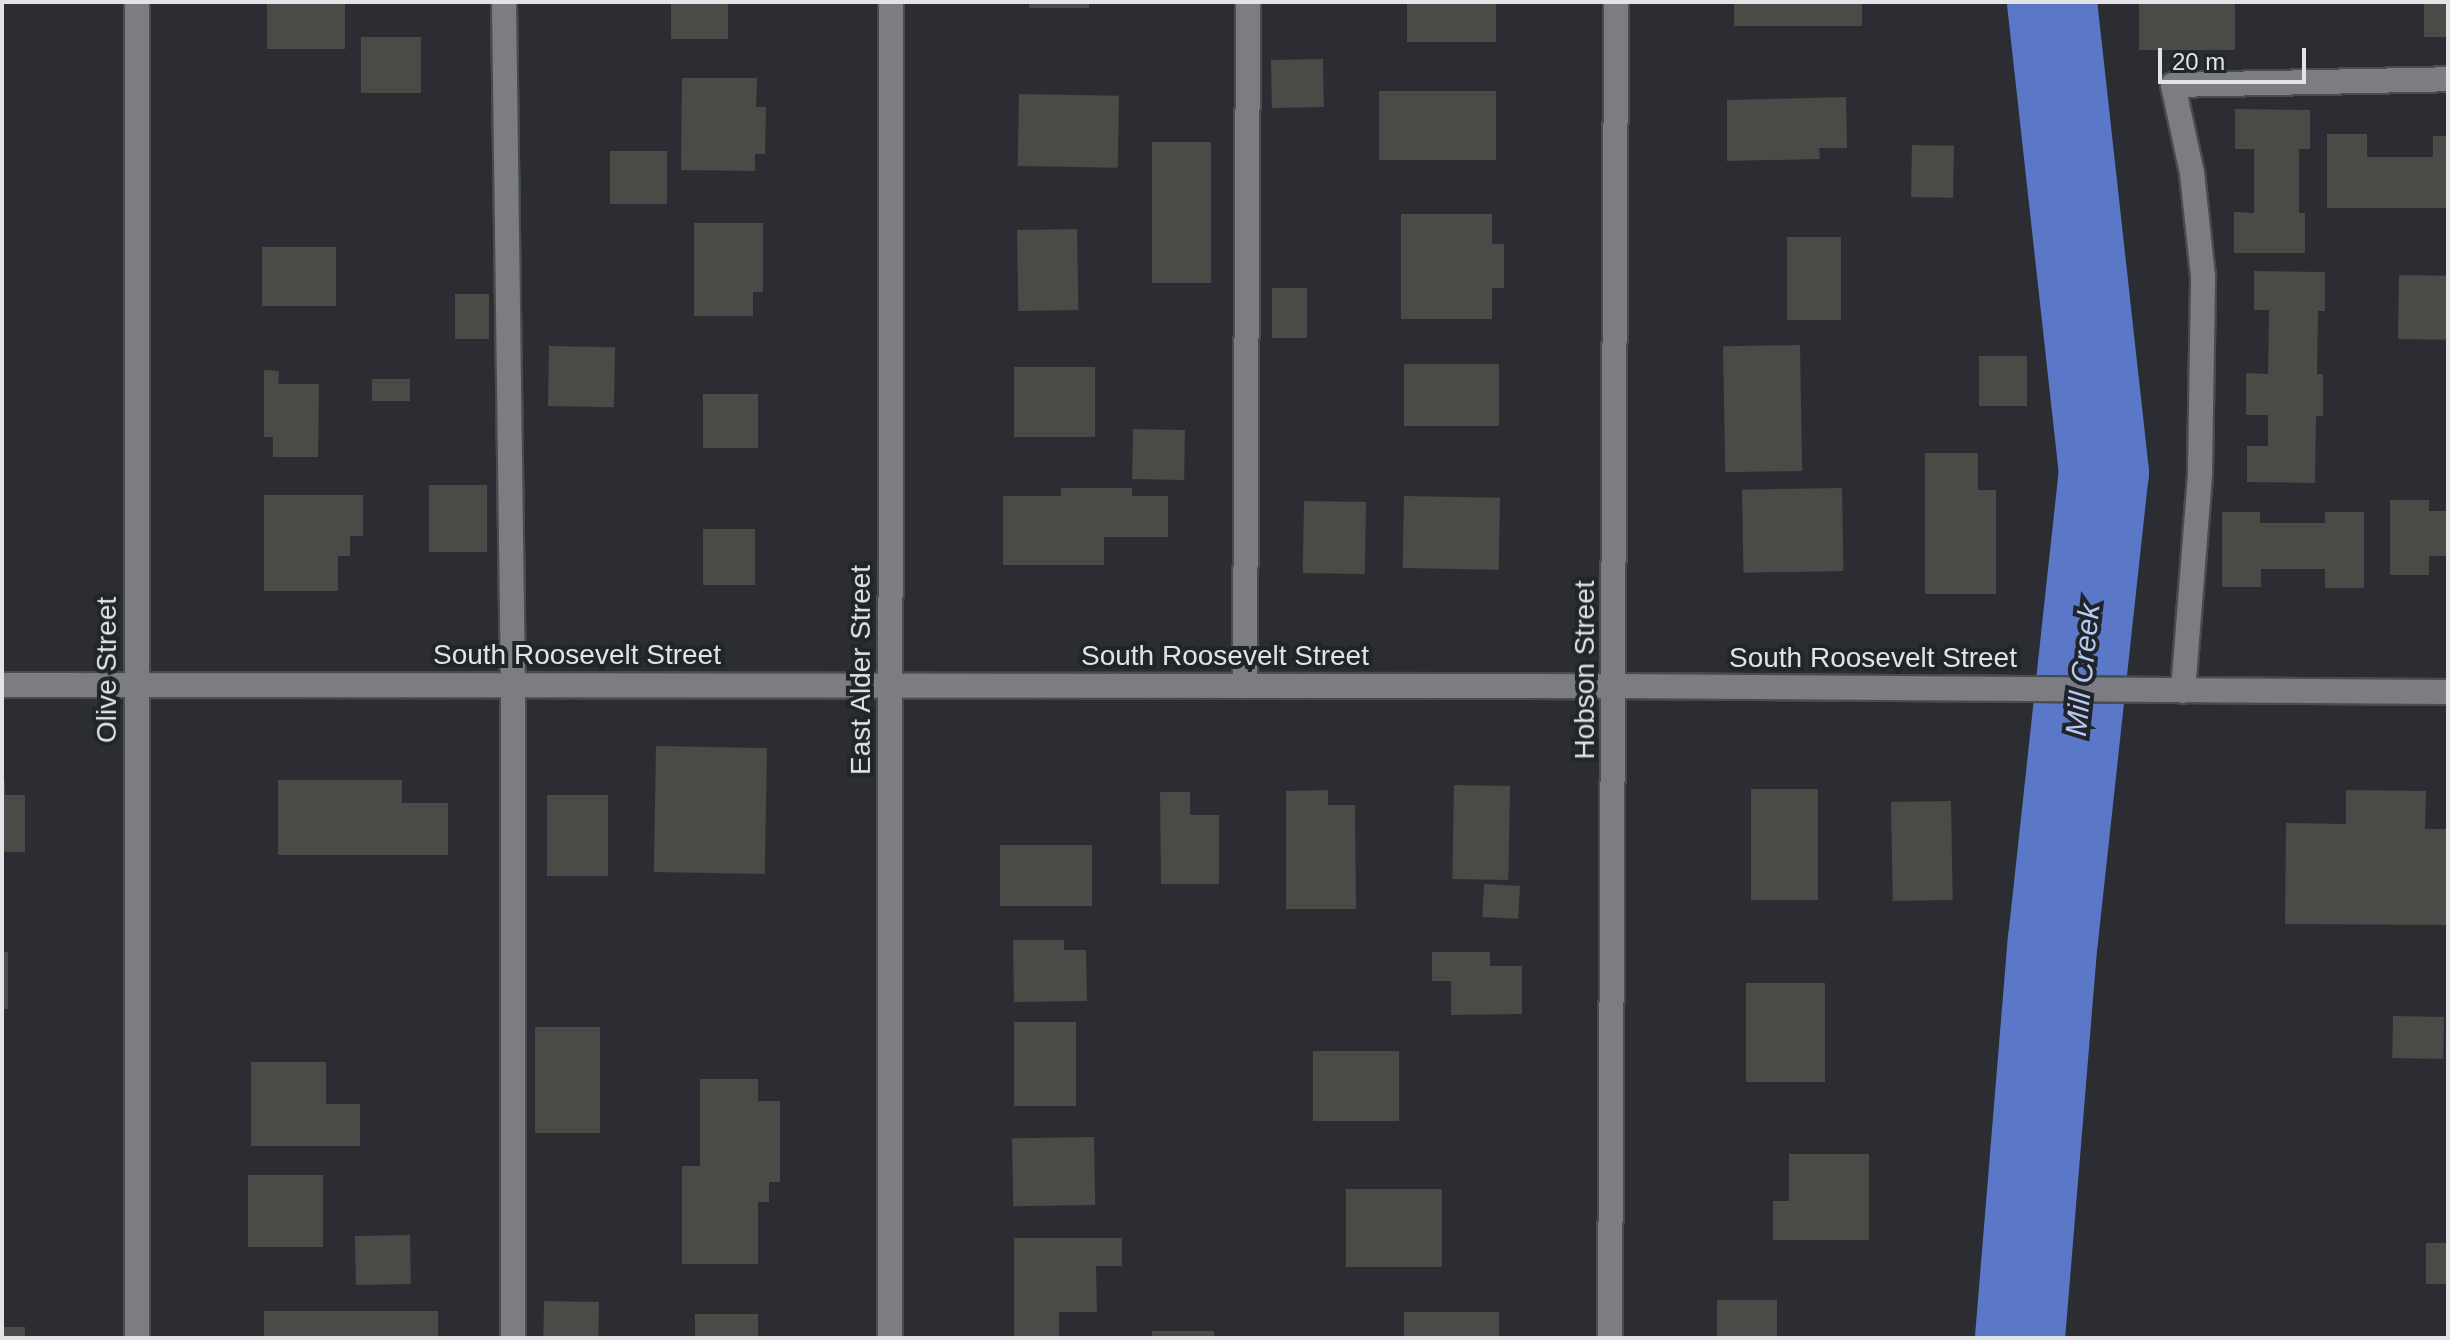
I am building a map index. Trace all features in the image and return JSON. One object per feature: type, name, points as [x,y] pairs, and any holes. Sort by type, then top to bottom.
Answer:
[{"type":"main road","name":"Olive Street","points":[[137,2],[137,1338]]},
{"type":"main road","points":[[504,2],[513,685],[513,1338]]},
{"type":"main road","name":"East Alder Street","points":[[890,1338],[891,2]]},
{"type":"main road","points":[[1245,686],[1248,2]]},
{"type":"main road","name":"Hobson Street","points":[[1610,1338],[1616,2]]},
{"type":"main road","points":[[2183,691],[2200,473],[2203,276],[2192,173],[2173,85],[2448,79]]},
{"type":"main road","name":"South Roosevelt Street","points":[[2,685],[1615,686],[2448,692]]},
{"type":"building","points":[[267,2],[345,2],[345,49],[267,49]]},
{"type":"building","points":[[671,2],[728,2],[728,39],[671,39]]},
{"type":"building","points":[[1029,2],[1089,2],[1089,8],[1029,8]]},
{"type":"building","points":[[1407,2],[1496,2],[1496,42],[1407,42]]},
{"type":"building","points":[[1734,2],[1862,2],[1862,26],[1734,26]]},
{"type":"building","points":[[2139,2],[2235,2],[2235,50],[2139,50]]},
{"type":"building","points":[[2424,2],[2448,2],[2448,37],[2424,37]]},
{"type":"building","points":[[361,37],[421,37],[421,93],[361,93]]},
{"type":"building","points":[[1323,59],[1324,107],[1272,108],[1271,60]]},
{"type":"building","points":[[682,78],[757,78],[756,107],[766,107],[765,154],[755,154],[755,171],[681,170]]},
{"type":"building","points":[[1379,91],[1496,91],[1496,160],[1379,160]]},
{"type":"building","points":[[1019,94],[1119,96],[1118,168],[1018,166]]},
{"type":"building","points":[[1846,97],[1847,148],[1819,148],[1820,159],[1727,161],[1727,100]]},
{"type":"building","points":[[2235,109],[2310,110],[2310,149],[2299,149],[2299,213],[2305,213],[2305,253],[2234,253],[2234,212],[2254,213],[2254,149],[2235,149]]},
{"type":"building","points":[[2327,134],[2367,134],[2367,157],[2433,157],[2433,136],[2448,136],[2448,208],[2327,208]]},
{"type":"building","points":[[1152,142],[1211,142],[1211,283],[1152,283]]},
{"type":"building","points":[[1912,145],[1954,146],[1953,198],[1911,197]]},
{"type":"building","points":[[610,151],[667,151],[667,204],[610,204]]},
{"type":"building","points":[[1401,214],[1492,214],[1492,244],[1504,244],[1504,288],[1492,288],[1492,319],[1401,319]]},
{"type":"building","points":[[694,223],[763,223],[763,292],[753,292],[753,316],[694,316]]},
{"type":"building","points":[[1077,229],[1078,310],[1018,311],[1017,230]]},
{"type":"building","points":[[1787,237],[1841,237],[1841,320],[1787,320]]},
{"type":"building","points":[[262,247],[336,247],[336,306],[262,306]]},
{"type":"building","points":[[2254,271],[2325,272],[2325,311],[2318,311],[2317,374],[2323,374],[2323,416],[2316,416],[2315,483],[2247,482],[2247,446],[2268,446],[2268,415],[2246,415],[2246,373],[2268,374],[2269,310],[2254,310]]},
{"type":"building","points":[[2399,275],[2448,276],[2447,340],[2398,339]]},
{"type":"building","points":[[1272,288],[1307,288],[1307,338],[1272,338]]},
{"type":"building","points":[[455,294],[489,294],[489,339],[455,339]]},
{"type":"building","points":[[1800,345],[1802,471],[1725,472],[1723,346]]},
{"type":"building","points":[[549,346],[615,347],[614,407],[548,406]]},
{"type":"building","points":[[1979,356],[2027,356],[2027,406],[1979,406]]},
{"type":"building","points":[[1404,364],[1499,364],[1499,426],[1404,426]]},
{"type":"building","points":[[1014,367],[1095,367],[1095,437],[1014,437]]},
{"type":"building","points":[[264,370],[279,371],[278,384],[319,384],[318,457],[273,457],[273,437],[264,437]]},
{"type":"building","points":[[372,379],[410,379],[410,401],[372,401]]},
{"type":"building","points":[[703,394],[758,394],[758,448],[703,448]]},
{"type":"building","points":[[1133,429],[1185,430],[1184,480],[1132,479]]},
{"type":"building","points":[[1925,453],[1978,453],[1978,490],[1996,490],[1996,594],[1925,594]]},
{"type":"building","points":[[429,485],[487,485],[487,552],[429,552]]},
{"type":"building","points":[[1061,488],[1132,488],[1132,496],[1168,496],[1168,537],[1104,537],[1104,565],[1003,565],[1003,496],[1061,496]]},
{"type":"building","points":[[1842,488],[1843,571],[1743,573],[1742,490]]},
{"type":"building","points":[[264,495],[363,495],[363,536],[350,536],[350,556],[338,556],[338,591],[264,591]]},
{"type":"building","points":[[1404,496],[1500,498],[1499,570],[1403,568]]},
{"type":"building","points":[[2390,500],[2429,500],[2429,511],[2448,511],[2448,556],[2429,556],[2429,575],[2390,575]]},
{"type":"building","points":[[1304,501],[1366,502],[1365,574],[1303,573]]},
{"type":"building","points":[[2222,512],[2260,512],[2260,523],[2325,523],[2325,512],[2364,512],[2364,588],[2325,588],[2325,569],[2261,569],[2261,587],[2222,587]]},
{"type":"building","points":[[703,529],[755,529],[755,585],[703,585]]},
{"type":"building","points":[[656,746],[767,748],[765,874],[654,872]]},
{"type":"building","points":[[278,780],[402,780],[402,803],[448,803],[448,855],[278,855]]},
{"type":"building","points":[[2,781],[5,781],[5,795],[25,795],[25,852],[2,852]]},
{"type":"building","points":[[1454,785],[1510,786],[1508,880],[1452,879]]},
{"type":"building","points":[[1751,789],[1818,789],[1818,900],[1751,900]]},
{"type":"building","points":[[1328,790],[1328,805],[1355,805],[1356,909],[1286,909],[1286,791]]},
{"type":"building","points":[[2346,790],[2426,791],[2425,829],[2448,829],[2448,925],[2285,924],[2286,823],[2346,824]]},
{"type":"building","points":[[1160,792],[1190,792],[1190,815],[1219,815],[1219,884],[1161,884]]},
{"type":"building","points":[[547,795],[608,795],[608,876],[547,876]]},
{"type":"building","points":[[1951,801],[1953,900],[1893,901],[1891,802]]},
{"type":"building","points":[[1000,845],[1092,845],[1092,906],[1000,906]]},
{"type":"building","points":[[1484,884],[1520,886],[1518,919],[1482,917]]},
{"type":"building","points":[[1013,940],[1064,940],[1064,950],[1086,950],[1087,1001],[1014,1002]]},
{"type":"building","points":[[2,952],[8,952],[8,1009],[2,1009]]},
{"type":"building","points":[[1432,952],[1490,952],[1490,966],[1522,966],[1522,1014],[1451,1015],[1451,981],[1432,981]]},
{"type":"building","points":[[1746,983],[1825,983],[1825,1082],[1746,1082]]},
{"type":"building","points":[[2393,1016],[2444,1017],[2443,1059],[2392,1058]]},
{"type":"building","points":[[1014,1022],[1076,1022],[1076,1106],[1014,1106]]},
{"type":"building","points":[[535,1027],[600,1027],[600,1133],[535,1133]]},
{"type":"building","points":[[1313,1051],[1399,1051],[1399,1121],[1313,1121]]},
{"type":"building","points":[[251,1062],[326,1062],[326,1104],[360,1104],[360,1146],[251,1146]]},
{"type":"building","points":[[700,1079],[758,1079],[758,1101],[780,1101],[780,1182],[769,1182],[769,1202],[758,1202],[758,1264],[682,1264],[682,1166],[700,1166]]},
{"type":"building","points":[[1094,1137],[1095,1205],[1013,1206],[1012,1138]]},
{"type":"building","points":[[1789,1154],[1869,1154],[1869,1240],[1773,1240],[1773,1201],[1789,1201]]},
{"type":"building","points":[[248,1175],[323,1175],[323,1247],[248,1247]]},
{"type":"building","points":[[1346,1189],[1442,1189],[1442,1267],[1346,1267]]},
{"type":"building","points":[[410,1235],[411,1284],[356,1285],[355,1236]]},
{"type":"building","points":[[1014,1238],[1122,1238],[1122,1266],[1096,1266],[1097,1312],[1059,1312],[1059,1338],[1014,1338]]},
{"type":"building","points":[[2426,1243],[2448,1243],[2448,1284],[2426,1284]]},
{"type":"building","points":[[1717,1300],[1777,1300],[1777,1338],[1717,1338]]},
{"type":"building","points":[[544,1301],[599,1302],[598,1338],[543,1338]]},
{"type":"building","points":[[264,1311],[438,1311],[438,1338],[264,1338]]},
{"type":"building","points":[[1404,1312],[1499,1312],[1499,1338],[1404,1338]]},
{"type":"building","points":[[695,1314],[758,1314],[758,1338],[695,1338]]},
{"type":"building","points":[[2,1327],[25,1327],[25,1338],[2,1338]]},
{"type":"building","points":[[1152,1331],[1214,1331],[1214,1338],[1152,1338]]},
{"type":"waterway","name":"Mill Creek","points":[[2020,1338],[2053,940],[2104,473],[2052,2]]}]
